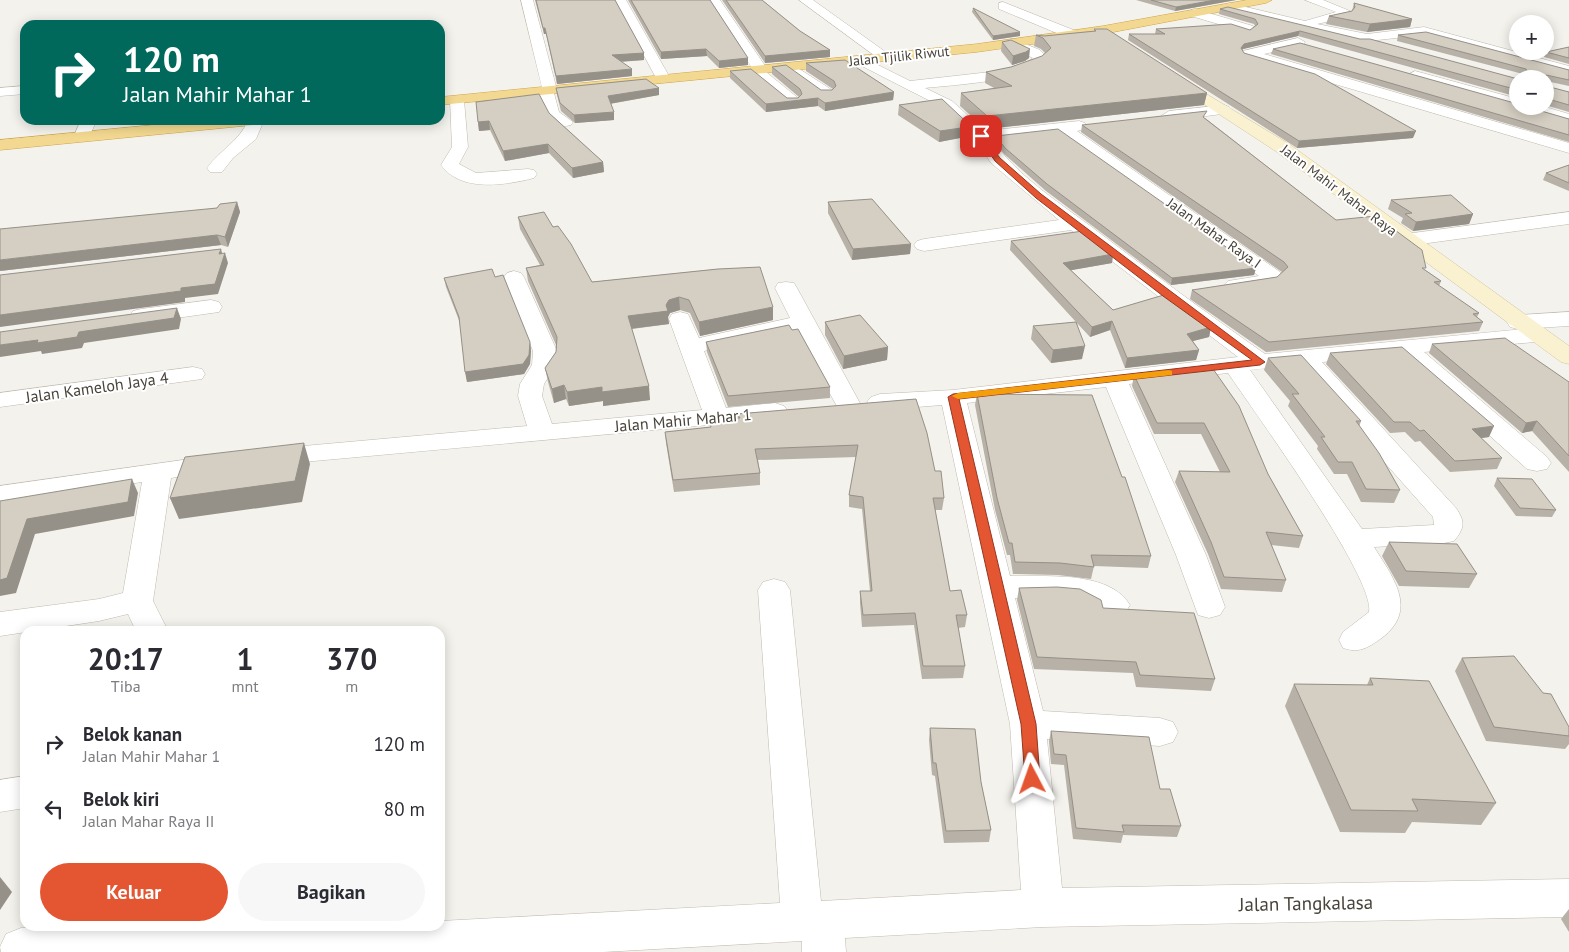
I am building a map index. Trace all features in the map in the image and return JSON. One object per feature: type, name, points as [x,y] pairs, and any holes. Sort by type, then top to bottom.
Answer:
[{"type":"highway","name":"Jalan Tjilik Riwut","points":[[448,101],[859,61],[1013,43],[1103,30],[1195,13],[1231,4],[1266,0]]},
{"type":"highway","points":[[0,145],[200,125]]},
{"type":"main road","points":[[1103,30],[1125,44]]},
{"type":"main road","name":"Jalan Mahir Mahar Raya","points":[[1159,68],[1291,153],[1368,209],[1406,240],[1526,328],[1569,357]]},
{"type":"street","points":[[527,0],[552,114],[565,122]]},
{"type":"street","points":[[620,0],[662,76]]},
{"type":"street","points":[[714,0],[758,70],[793,101]]},
{"type":"street","points":[[805,0],[888,58]]},
{"type":"street","points":[[1300,24],[1345,14],[1344,11],[1337,7],[1311,0]]},
{"type":"street","points":[[1027,3],[999,4],[1072,34]]},
{"type":"street","points":[[1231,4],[1344,36],[1373,39],[1400,47]]},
{"type":"street","points":[[1195,13],[1302,44],[1248,54],[1569,148]]},
{"type":"street","points":[[1373,39],[1400,31],[1424,32],[1569,70]]},
{"type":"street","points":[[909,85],[1024,69],[1036,64],[1041,59],[1035,53],[1013,43]]},
{"type":"street","points":[[859,61],[947,104],[981,136],[997,160],[1075,224],[1166,294],[1248,364],[1354,539],[1387,604],[1385,614],[1376,626],[1355,640]]},
{"type":"street","points":[[790,67],[827,93]]},
{"type":"street","points":[[1406,73],[1509,102]]},
{"type":"street","points":[[0,92],[20,90]]},
{"type":"street","points":[[448,101],[460,147],[451,160],[450,165],[456,172],[469,178],[480,179],[528,174]]},
{"type":"street","points":[[1158,118],[1224,110]]},
{"type":"street","points":[[1554,115],[1569,119]]},
{"type":"street","points":[[82,136],[88,125]]},
{"type":"street","points":[[216,168],[228,154],[250,136],[253,125]]},
{"type":"street","points":[[981,136],[1091,125]]},
{"type":"street","name":"Jalan Mahar Raya I","points":[[1062,128],[1273,276],[1267,281],[1166,294]]},
{"type":"street","points":[[1406,240],[1569,218]]},
{"type":"street","points":[[924,245],[1075,224]]},
{"type":"street","points":[[514,276],[545,351],[544,364],[532,384],[530,396],[542,433]]},
{"type":"street","points":[[786,288],[848,405]]},
{"type":"street","points":[[125,318],[211,307]]},
{"type":"street","points":[[680,319],[717,417]]},
{"type":"street","name":"Jalan Mahir Mahar 1","points":[[0,495],[265,458],[811,408],[953,397],[1115,380],[1404,347],[1526,328],[1569,319]]},
{"type":"street","points":[[691,347],[781,327],[804,324]]},
{"type":"street","points":[[1404,347],[1537,463]]},
{"type":"street","points":[[1304,357],[1446,514],[1450,522],[1444,534],[1354,539]]},
{"type":"street","name":"Jalan Kameloh Jaya 4","points":[[0,400],[193,374]]},
{"type":"street","points":[[1115,380],[1191,555],[1209,607]]},
{"type":"street","points":[[953,397],[1028,724],[1043,908]]},
{"type":"street","points":[[150,626],[137,601],[158,472]]},
{"type":"street","points":[[997,587],[1079,588],[1096,594],[1114,605]]},
{"type":"street","points":[[774,590],[816,931]]},
{"type":"street","points":[[0,624],[99,610],[137,601]]},
{"type":"street","points":[[1028,724],[1160,732]]},
{"type":"street","points":[[0,796],[20,793]]},
{"type":"street","name":"Jalan Tangkalasa","points":[[24,942],[310,948],[816,931],[1043,908],[1569,898]]},
{"type":"building","points":[[536,0],[615,0],[644,53],[612,55],[632,69],[556,76],[545,28],[543,28]]},
{"type":"building","points":[[631,0],[710,0],[748,58],[719,61],[706,49],[661,52]]},
{"type":"building","points":[[726,0],[762,0],[800,31],[830,50],[765,56]]},
{"type":"building","points":[[1151,0],[1215,0],[1176,7]]},
{"type":"building","points":[[1354,3],[1412,19],[1370,24],[1329,16],[1352,11],[1355,7]]},
{"type":"building","points":[[1228,7],[1360,39],[1370,39],[1509,77],[1509,88],[1300,31],[1244,44],[1241,48],[1244,53],[1315,74],[1416,131],[1299,141],[1129,34],[1165,34],[1156,29],[1231,24],[1250,30],[1258,24],[1255,19],[1220,9]]},
{"type":"building","points":[[973,8],[1020,32],[993,36]]},
{"type":"building","points":[[1094,29],[1107,29],[1207,93],[987,116],[961,93],[1012,86],[986,72],[1011,67],[1042,56],[1051,48],[1043,38],[1036,35],[1044,36],[1096,31]]},
{"type":"building","points":[[1426,32],[1509,54],[1509,60],[1531,60],[1569,70],[1569,80],[1554,77],[1554,70],[1526,70],[1398,35]]},
{"type":"building","points":[[1011,40],[1030,49],[1013,56],[1002,42]]},
{"type":"building","points":[[1300,43],[1509,101],[1509,115],[1554,115],[1569,119],[1569,135],[1273,49]]},
{"type":"building","points":[[1569,47],[1569,58],[1554,54],[1554,50]]},
{"type":"building","points":[[845,60],[894,92],[825,103],[818,98],[766,104],[730,71],[751,69],[787,98],[798,98],[802,94],[800,89],[772,67],[786,65],[821,90],[832,90],[836,86],[834,81],[806,63]]},
{"type":"building","points":[[646,79],[659,88],[608,96],[614,112],[574,115],[560,103],[556,88]]},
{"type":"building","points":[[1554,88],[1569,92],[1569,105],[1554,101]]},
{"type":"building","points":[[539,94],[549,113],[603,162],[572,168],[548,144],[503,151],[489,121],[478,122],[476,102]]},
{"type":"building","points":[[942,99],[975,130],[981,139],[961,128],[940,131],[899,105]]},
{"type":"building","points":[[1207,111],[1203,117],[1336,220],[1376,216],[1422,250],[1426,268],[1422,268],[1441,281],[1434,282],[1479,313],[1473,314],[1483,322],[1269,342],[1192,290],[1277,277],[1288,267],[1284,262],[1082,125]]},
{"type":"building","points":[[1058,129],[1256,268],[1172,278],[1047,184],[1005,148],[996,136]]},
{"type":"building","points":[[1569,165],[1569,183],[1546,173]]},
{"type":"building","points":[[1451,195],[1473,214],[1416,222],[1405,214],[1412,213],[1391,200]]},
{"type":"building","points":[[872,199],[911,244],[853,249],[828,202]]},
{"type":"building","points":[[237,202],[225,237],[217,235],[0,260],[0,229],[217,208],[220,204]]},
{"type":"building","points":[[544,212],[553,227],[558,226],[571,244],[592,282],[718,269],[760,267],[773,307],[699,322],[689,300],[679,297],[669,300],[666,305],[668,311],[628,316],[649,386],[602,392],[602,387],[567,392],[564,385],[552,389],[545,368],[556,352],[557,337],[526,268],[544,265],[518,217]]},
{"type":"building","points":[[1083,231],[1113,254],[1063,263],[1113,310],[1167,294],[1211,327],[1187,334],[1199,350],[1127,358],[1112,321],[1092,327],[1011,241]]},
{"type":"building","points":[[221,249],[219,254],[225,253],[215,284],[181,288],[181,291],[0,315],[0,275]]},
{"type":"building","points":[[492,269],[495,277],[503,275],[530,342],[529,355],[523,364],[465,372],[459,317],[444,278]]},
{"type":"building","points":[[177,308],[174,318],[79,332],[77,337],[37,343],[38,340],[0,345],[0,332]]},
{"type":"building","points":[[860,315],[888,347],[844,356],[825,322]]},
{"type":"building","points":[[1076,322],[1085,346],[1053,350],[1033,326]]},
{"type":"building","points":[[789,325],[792,330],[798,329],[830,387],[728,396],[706,342]]},
{"type":"building","points":[[1505,338],[1569,382],[1569,456],[1537,421],[1526,423],[1432,344]]},
{"type":"building","points":[[1402,347],[1494,426],[1472,429],[1502,458],[1455,461],[1424,430],[1420,431],[1410,422],[1394,422],[1330,353]]},
{"type":"building","points":[[1301,355],[1361,421],[1356,421],[1379,453],[1400,490],[1366,489],[1352,462],[1338,462],[1321,437],[1325,437],[1292,394],[1299,394],[1268,358]]},
{"type":"building","points":[[1211,366],[1239,406],[1268,474],[1303,536],[1266,532],[1286,580],[1224,577],[1211,542],[1179,471],[1230,472],[1204,423],[1157,423],[1134,375]]},
{"type":"building","points":[[977,394],[1092,395],[1122,477],[1125,477],[1151,556],[1091,555],[1094,567],[1060,563],[1015,562],[1012,543],[1009,543],[997,498]]},
{"type":"building","points":[[916,399],[927,433],[935,471],[941,471],[944,498],[933,498],[950,591],[961,590],[967,615],[956,615],[965,666],[923,666],[915,613],[863,615],[860,591],[872,591],[863,497],[849,495],[858,445],[755,449],[760,473],[673,480],[665,432],[711,427],[710,420],[740,418],[737,414]]},
{"type":"building","points":[[304,443],[295,481],[170,498],[185,457]]},
{"type":"building","points":[[1497,478],[1532,479],[1556,510],[1520,508]]},
{"type":"building","points":[[132,479],[128,502],[27,519],[7,578],[0,580],[0,501]]},
{"type":"building","points":[[1389,542],[1457,544],[1477,574],[1406,571]]},
{"type":"building","points":[[1057,587],[1080,589],[1101,600],[1103,608],[1194,613],[1215,679],[1140,675],[1136,662],[1037,657],[1019,588]]},
{"type":"building","points":[[1514,656],[1543,693],[1551,694],[1569,727],[1569,736],[1494,727],[1462,658]]},
{"type":"building","points":[[1370,678],[1429,681],[1496,803],[1412,799],[1418,811],[1351,810],[1294,684],[1373,685]]},
{"type":"building","points":[[930,728],[975,729],[981,782],[991,830],[946,831],[936,763],[933,763]]},
{"type":"building","points":[[1051,731],[1149,737],[1160,789],[1170,789],[1181,826],[1122,825],[1124,832],[1076,828],[1066,755],[1054,754]]},
{"type":"slow traffic","points":[[958,396],[1169,373]]},
{"type":"route","points":[[981,136],[997,160],[1039,196],[1166,294],[1260,362],[953,397],[1028,724],[1032,779]]}]
